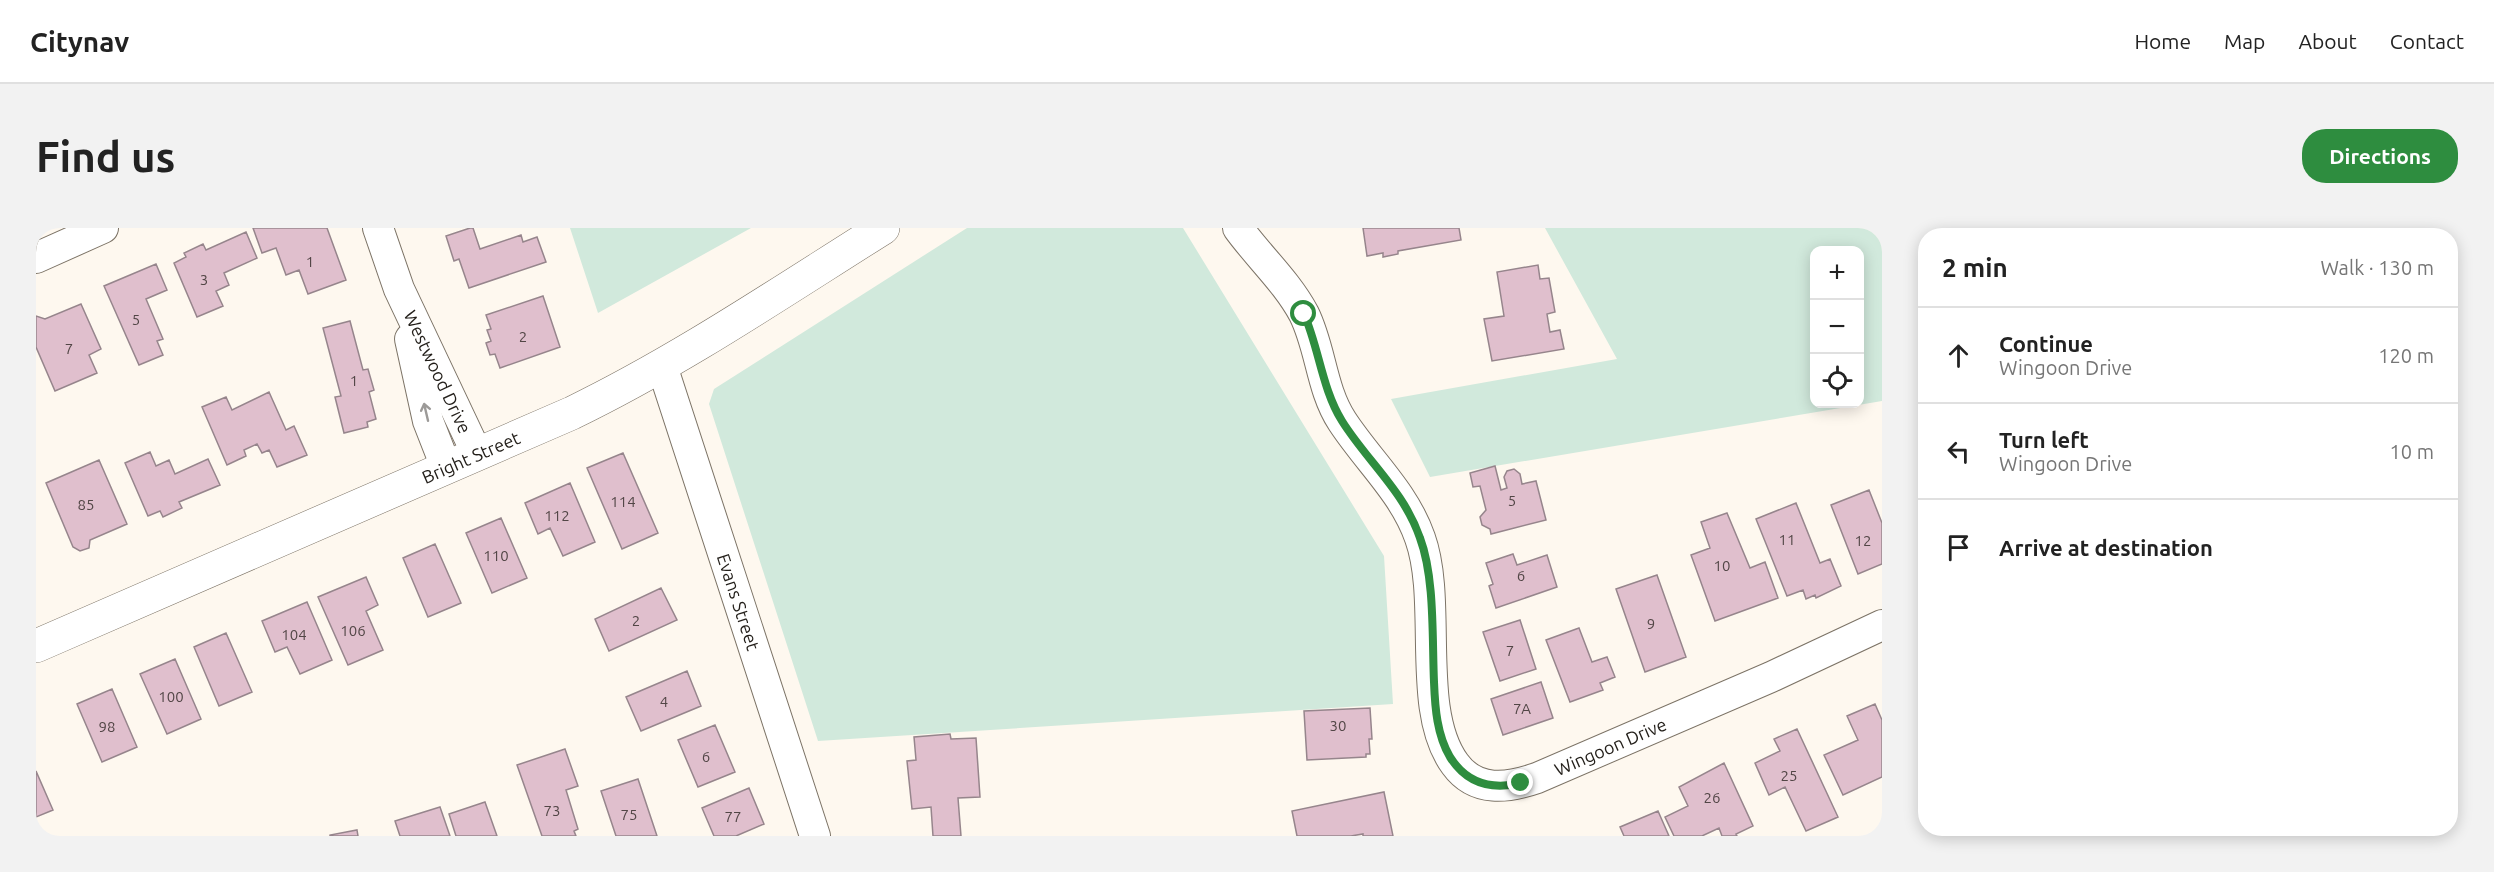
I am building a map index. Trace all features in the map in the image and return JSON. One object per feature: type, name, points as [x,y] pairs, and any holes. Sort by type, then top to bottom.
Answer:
[{"type":"street","points":[[36,258],[103,228]]},
{"type":"street","name":"Westwood Drive","points":[[378,228],[399,289],[477,454]]},
{"type":"street","name":"Bright Street","points":[[36,646],[572,413],[662,366],[883,228]]},
{"type":"street","name":"Wingoon Drive","points":[[1238,228],[1304,314],[1334,407],[1342,422],[1398,494],[1420,537],[1427,570],[1438,724],[1449,756],[1467,776],[1478,783],[1505,787],[1537,778],[1771,677],[1882,625]]},
{"type":"street","name":"Westwood Drive","points":[[399,289],[428,421],[446,467]]},
{"type":"street","name":"Evans Street","points":[[662,366],[815,836]]},
{"type":"green space","points":[[570,228],[751,228],[598,313]]},
{"type":"green space","points":[[967,228],[1183,228],[1384,556],[1393,704],[818,741],[709,404],[714,389]]},
{"type":"green space","points":[[1545,228],[1882,228],[1882,401],[1864,404],[1864,246],[1810,246],[1810,408],[1840,408],[1430,477],[1391,399],[1617,359]]},
{"type":"building","points":[[253,228],[327,228],[346,280],[308,294],[299,270],[286,275],[276,248],[262,253]]},
{"type":"building","points":[[473,228],[480,249],[521,235],[523,242],[537,237],[546,262],[469,288],[459,259],[454,261],[446,236]]},
{"type":"building","points":[[1363,228],[1459,228],[1461,240],[1398,251],[1398,254],[1383,257],[1383,253],[1367,256]]},
{"type":"building","points":[[246,232],[257,258],[224,273],[229,285],[216,291],[223,306],[197,317],[174,263],[186,257],[184,253],[203,244],[206,250]]},
{"type":"building","points":[[156,264],[167,290],[146,299],[163,339],[157,341],[163,355],[139,365],[104,286]]},
{"type":"building","points":[[1538,265],[1540,279],[1549,278],[1555,312],[1547,314],[1550,332],[1560,330],[1564,349],[1492,361],[1484,319],[1504,316],[1497,272]]},
{"type":"building","points":[[543,296],[560,347],[500,368],[495,354],[490,355],[486,343],[491,341],[487,330],[491,329],[486,315]]},
{"type":"building","points":[[81,304],[101,349],[89,355],[97,373],[55,391],[36,347],[36,316],[45,319]]},
{"type":"building","points":[[350,321],[363,370],[368,369],[374,390],[369,392],[376,419],[367,422],[368,427],[344,433],[335,397],[341,396],[323,328]]},
{"type":"building","points":[[269,392],[286,430],[294,426],[307,455],[277,467],[269,450],[262,453],[257,444],[244,450],[246,456],[227,465],[202,407],[226,397],[232,410]]},
{"type":"building","points":[[150,452],[156,466],[169,460],[175,474],[208,459],[220,485],[179,502],[182,508],[163,517],[160,511],[148,516],[125,463]]},
{"type":"building","points":[[623,453],[658,533],[622,549],[587,468]]},
{"type":"building","points":[[99,460],[127,524],[90,540],[89,548],[80,551],[73,547],[46,483]]},
{"type":"building","points":[[1495,466],[1501,490],[1507,488],[1504,477],[1507,471],[1514,469],[1520,474],[1522,484],[1536,481],[1546,520],[1491,534],[1490,529],[1482,525],[1480,517],[1486,510],[1480,486],[1473,487],[1470,473]]},
{"type":"building","points":[[570,483],[595,542],[563,556],[550,528],[538,534],[525,503]]},
{"type":"building","points":[[1869,490],[1882,523],[1882,564],[1858,574],[1831,505]]},
{"type":"building","points":[[1796,503],[1820,563],[1830,559],[1841,586],[1816,598],[1815,595],[1806,599],[1803,590],[1787,596],[1756,519]]},
{"type":"building","points":[[1727,513],[1750,568],[1765,562],[1778,598],[1715,621],[1691,555],[1710,548],[1701,522]]},
{"type":"building","points":[[501,518],[527,578],[492,593],[466,533]]},
{"type":"building","points":[[435,544],[461,603],[428,617],[403,558]]},
{"type":"building","points":[[1513,554],[1517,565],[1547,555],[1557,587],[1496,608],[1489,586],[1493,584],[1486,563]]},
{"type":"building","points":[[1657,575],[1686,657],[1645,672],[1616,589]]},
{"type":"building","points":[[366,577],[378,605],[366,611],[383,650],[348,665],[318,597]]},
{"type":"building","points":[[661,588],[677,620],[609,651],[595,619]]},
{"type":"building","points":[[307,602],[332,660],[300,674],[287,647],[275,652],[262,621]]},
{"type":"building","points":[[1520,620],[1536,669],[1500,681],[1483,632]]},
{"type":"building","points":[[1579,628],[1592,662],[1607,657],[1615,677],[1600,683],[1603,690],[1570,702],[1546,640]]},
{"type":"building","points":[[226,633],[252,692],[219,706],[194,647]]},
{"type":"building","points":[[175,659],[201,719],[167,734],[140,674]]},
{"type":"building","points":[[687,671],[701,706],[641,731],[626,697]]},
{"type":"building","points":[[1541,682],[1553,718],[1503,735],[1491,699]]},
{"type":"building","points":[[112,689],[137,747],[102,762],[77,704]]},
{"type":"building","points":[[1875,704],[1882,720],[1882,777],[1843,795],[1824,755],[1858,740],[1847,716]]},
{"type":"building","points":[[1370,708],[1372,739],[1369,739],[1370,754],[1366,754],[1366,757],[1307,760],[1304,711]]},
{"type":"building","points":[[715,725],[735,772],[698,787],[678,740]]},
{"type":"building","points":[[1797,729],[1838,817],[1806,831],[1785,787],[1769,795],[1755,763],[1780,751],[1774,739]]},
{"type":"building","points":[[950,734],[951,739],[976,738],[980,797],[958,798],[961,836],[933,836],[931,807],[912,809],[907,761],[916,760],[914,737]]},
{"type":"building","points":[[565,749],[578,786],[566,790],[578,829],[574,831],[576,836],[542,836],[517,765]]},
{"type":"building","points":[[1724,763],[1753,826],[1736,834],[1737,836],[1722,836],[1719,828],[1702,836],[1674,836],[1665,817],[1688,806],[1679,787]]},
{"type":"building","points":[[36,771],[53,810],[36,817]]},
{"type":"building","points":[[638,779],[657,836],[616,836],[601,791]]},
{"type":"building","points":[[749,788],[764,824],[736,836],[714,836],[702,808]]},
{"type":"building","points":[[1384,792],[1393,836],[1363,836],[1363,834],[1297,836],[1292,811]]},
{"type":"building","points":[[485,802],[497,836],[456,836],[449,814]]},
{"type":"building","points":[[440,807],[450,836],[400,836],[395,821]]},
{"type":"building","points":[[1658,811],[1669,836],[1624,836],[1620,827]]},
{"type":"building","points":[[357,830],[358,836],[330,836],[330,835]]},
{"type":"route","points":[[1304,314],[1334,407],[1342,422],[1398,494],[1420,537],[1427,570],[1435,701],[1443,744],[1456,766],[1478,783],[1505,787],[1521,783]]}]
